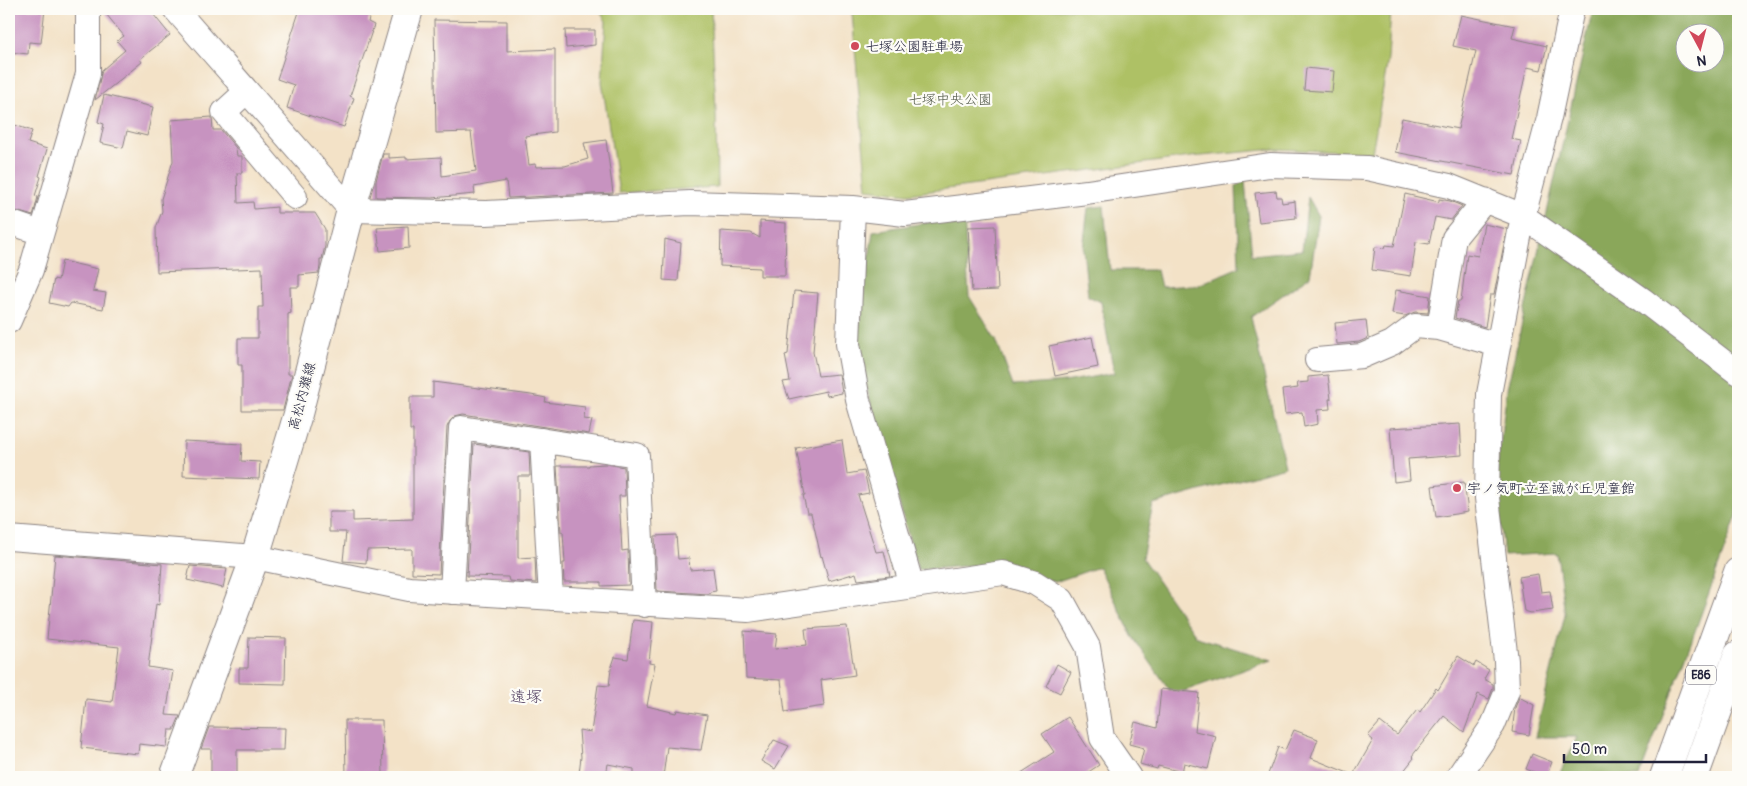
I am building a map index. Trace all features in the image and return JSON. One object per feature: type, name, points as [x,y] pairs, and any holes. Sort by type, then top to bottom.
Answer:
[{"type":"main road","name":"高松内灘線","points":[[174,777],[255,557],[298,414],[351,210],[409,9]]},
{"type":"main road","name":"E86","points":[[1664,777],[1738,572]]},
{"type":"main road","name":"E86","points":[[1694,777],[1738,655]]},
{"type":"street","points":[[9,321],[30,270],[88,74],[88,9]]},
{"type":"street","points":[[175,9],[351,210],[486,213],[690,203],[853,208],[905,214],[1087,192],[1270,165],[1367,168],[1449,186],[1523,216],[1643,300],[1738,373]]},
{"type":"street","points":[[1458,777],[1493,725],[1507,692],[1506,661],[1487,498],[1489,394],[1523,216],[1549,118],[1572,9]]},
{"type":"street","points":[[247,91],[224,112],[295,197]]},
{"type":"street","points":[[1439,328],[1454,238],[1485,200]]},
{"type":"street","points":[[853,208],[848,344],[858,400],[912,586]]},
{"type":"street","points":[[9,222],[41,234]]},
{"type":"street","points":[[1318,360],[1362,356],[1392,343],[1416,326],[1439,328],[1498,345]]},
{"type":"street","points":[[452,592],[461,428],[637,455],[644,604]]},
{"type":"street","points":[[542,440],[550,598]]},
{"type":"street","points":[[9,538],[255,557],[409,589],[748,610],[1003,573],[1036,583],[1062,600],[1088,647],[1102,738],[1129,777]]},
{"type":"green space","points":[[598,9],[711,9],[716,111],[717,187],[619,193],[602,82],[606,21]]},
{"type":"green space","name":"七塚中央公園","points":[[829,9],[1391,9],[1388,59],[1372,153],[1275,149],[1191,157],[908,194],[867,189],[852,13]]},
{"type":"green space","points":[[1593,9],[1738,9],[1738,513],[1639,777],[1558,777],[1577,737],[1535,737],[1565,615],[1557,553],[1504,556],[1496,477],[1507,389]]},
{"type":"green space","points":[[1245,181],[1252,255],[1302,250],[1308,197],[1319,216],[1310,276],[1251,317],[1285,467],[1153,504],[1142,558],[1197,637],[1272,660],[1173,695],[1132,636],[1099,567],[1055,582],[988,564],[918,570],[856,351],[873,231],[964,217],[969,296],[996,340],[1013,386],[1065,382],[1114,373],[1101,302],[1088,296],[1083,249],[1088,208],[1104,206],[1110,270],[1157,270],[1161,287],[1198,285],[1239,267],[1236,186]]},
{"type":"building","points":[[10,9],[45,9],[41,43],[29,42],[28,54],[9,52]]},
{"type":"building","points":[[102,9],[149,9],[170,35],[140,59],[142,62],[95,100],[102,70],[125,50],[117,41],[124,36]]},
{"type":"building","points":[[300,9],[372,9],[368,22],[374,25],[350,96],[354,98],[344,127],[287,108],[294,85],[277,79]]},
{"type":"building","points":[[1461,15],[1515,26],[1512,38],[1547,46],[1541,70],[1527,67],[1511,139],[1521,141],[1514,175],[1395,152],[1402,118],[1458,129],[1476,51],[1453,46]]},
{"type":"building","points":[[434,20],[507,21],[507,51],[555,49],[555,132],[525,136],[529,165],[535,164],[536,167],[565,166],[588,159],[584,143],[606,140],[613,193],[508,198],[506,181],[474,187],[475,194],[432,198],[376,197],[376,181],[383,154],[389,154],[389,158],[406,157],[406,159],[441,157],[442,176],[476,171],[471,132],[436,133]]},
{"type":"building","points":[[565,30],[595,30],[595,45],[566,48]]},
{"type":"building","points":[[1306,68],[1334,71],[1332,92],[1304,90]]},
{"type":"building","points":[[104,95],[153,107],[147,136],[127,131],[123,148],[100,143],[104,124],[98,122]]},
{"type":"building","points":[[212,117],[213,130],[221,130],[236,148],[237,156],[242,156],[242,173],[237,173],[238,203],[253,202],[254,209],[277,207],[277,213],[315,213],[325,229],[325,246],[322,259],[320,259],[319,273],[299,275],[299,287],[290,287],[291,313],[288,314],[288,374],[292,374],[283,410],[242,410],[242,365],[238,365],[238,338],[258,338],[258,307],[263,307],[262,268],[157,272],[156,228],[162,211],[161,199],[173,161],[171,120]]},
{"type":"building","points":[[9,123],[32,131],[28,143],[47,149],[39,176],[41,177],[35,196],[38,197],[33,216],[9,209]]},
{"type":"building","points":[[1276,191],[1277,197],[1281,197],[1282,203],[1295,201],[1296,218],[1259,222],[1255,193]]},
{"type":"building","points":[[1405,194],[1439,202],[1439,199],[1450,201],[1462,206],[1451,220],[1435,217],[1429,244],[1416,242],[1411,276],[1372,270],[1375,247],[1385,248],[1386,245],[1394,246]]},
{"type":"building","points":[[760,221],[786,223],[785,276],[760,276],[760,268],[720,266],[721,231],[751,233],[760,238]]},
{"type":"building","points":[[1484,224],[1507,229],[1494,295],[1490,295],[1485,327],[1455,318],[1458,301],[1461,301],[1467,254],[1478,256]]},
{"type":"building","points":[[408,226],[409,248],[380,251],[377,228]]},
{"type":"building","points":[[995,226],[998,290],[972,291],[968,227]]},
{"type":"building","points":[[665,239],[681,243],[678,281],[663,280]]},
{"type":"building","points":[[62,261],[98,269],[93,291],[106,293],[103,309],[71,303],[68,307],[49,303],[54,279],[58,280]]},
{"type":"building","points":[[1396,290],[1430,296],[1428,313],[1415,312],[1405,316],[1392,314]]},
{"type":"building","points":[[794,291],[818,293],[813,352],[818,376],[839,374],[842,393],[827,396],[826,391],[789,399],[783,382],[790,381],[785,355],[788,354]]},
{"type":"building","points":[[1366,320],[1368,338],[1359,342],[1337,344],[1335,323]]},
{"type":"building","points":[[1092,337],[1098,367],[1055,376],[1049,346]]},
{"type":"building","points":[[1328,375],[1331,399],[1329,399],[1330,409],[1317,410],[1318,424],[1304,427],[1302,412],[1285,414],[1282,390],[1298,388],[1297,383],[1308,382],[1308,377]]},
{"type":"building","points":[[433,382],[531,395],[546,398],[545,402],[585,407],[584,419],[592,420],[589,434],[463,414],[455,416],[447,427],[439,574],[412,573],[412,549],[367,550],[366,563],[343,561],[346,532],[329,532],[329,512],[353,512],[353,521],[413,519],[413,430],[410,430],[410,397],[433,397]]},
{"type":"building","points":[[1460,424],[1462,455],[1408,459],[1410,480],[1394,482],[1390,428]]},
{"type":"building","points":[[842,440],[847,474],[864,471],[869,493],[858,495],[876,552],[884,551],[890,576],[858,580],[856,573],[829,581],[821,557],[811,513],[807,513],[796,448]]},
{"type":"building","points":[[184,441],[242,444],[241,461],[260,462],[259,479],[183,476]]},
{"type":"building","points":[[474,444],[529,452],[530,476],[518,476],[518,558],[535,557],[536,583],[509,581],[508,577],[467,576]]},
{"type":"building","points":[[606,464],[624,467],[625,496],[619,496],[622,551],[628,550],[629,585],[601,586],[601,582],[564,582],[563,563],[565,563],[557,466]]},
{"type":"building","points":[[1464,482],[1468,512],[1436,517],[1432,486]]},
{"type":"building","points":[[676,535],[678,559],[689,558],[690,570],[713,568],[716,591],[709,594],[657,591],[655,536]]},
{"type":"building","points":[[55,555],[162,564],[159,605],[156,604],[148,667],[173,671],[166,715],[180,716],[174,730],[169,730],[167,747],[139,744],[138,754],[81,748],[86,699],[112,702],[119,647],[47,639]]},
{"type":"building","points":[[190,566],[227,569],[223,588],[187,580]]},
{"type":"building","points":[[1538,574],[1541,592],[1550,591],[1553,610],[1531,613],[1524,611],[1519,577]]},
{"type":"building","points":[[633,620],[653,622],[649,663],[655,664],[647,706],[676,713],[677,710],[707,715],[701,750],[667,747],[663,777],[634,777],[634,769],[608,764],[606,776],[579,773],[581,757],[579,730],[591,732],[598,685],[609,686],[615,657],[628,659]]},
{"type":"building","points":[[847,626],[855,675],[821,680],[824,706],[785,712],[781,680],[746,678],[744,631],[777,634],[775,649],[807,645],[805,629]]},
{"type":"building","points":[[249,637],[286,638],[285,684],[239,683],[239,668],[248,668]]},
{"type":"building","points":[[1458,656],[1474,666],[1476,662],[1489,670],[1484,679],[1493,684],[1489,699],[1478,694],[1464,732],[1444,716],[1412,756],[1414,758],[1399,777],[1267,777],[1278,747],[1285,750],[1294,730],[1318,739],[1311,758],[1353,775],[1373,740],[1368,736],[1380,722],[1397,735],[1417,710],[1420,712],[1436,688],[1438,690]]},
{"type":"building","points":[[1057,664],[1071,672],[1060,693],[1046,686]]},
{"type":"building","points":[[1161,689],[1199,693],[1195,731],[1216,736],[1208,769],[1184,763],[1182,772],[1158,766],[1157,769],[1140,764],[1144,748],[1129,744],[1135,722],[1157,728]]},
{"type":"building","points":[[1519,697],[1534,705],[1529,735],[1512,732],[1515,708]]},
{"type":"building","points":[[1068,717],[1099,765],[1081,777],[1015,777],[1054,752],[1042,734]]},
{"type":"building","points":[[345,720],[382,720],[383,777],[346,777]]},
{"type":"building","points":[[209,727],[285,728],[284,750],[237,750],[237,777],[211,777],[211,749],[201,749]]},
{"type":"building","points":[[774,740],[789,746],[775,769],[761,761]]},
{"type":"building","points":[[1532,754],[1552,762],[1546,777],[1526,769]]},
{"type":"place","name":"七塚公園駐車場","points":[[855,46]]},
{"type":"place","name":"宇ノ気町立至誠が丘児童館","points":[[1457,488]]},
{"type":"district","name":"遠塚","points":[[526,697]]}]
